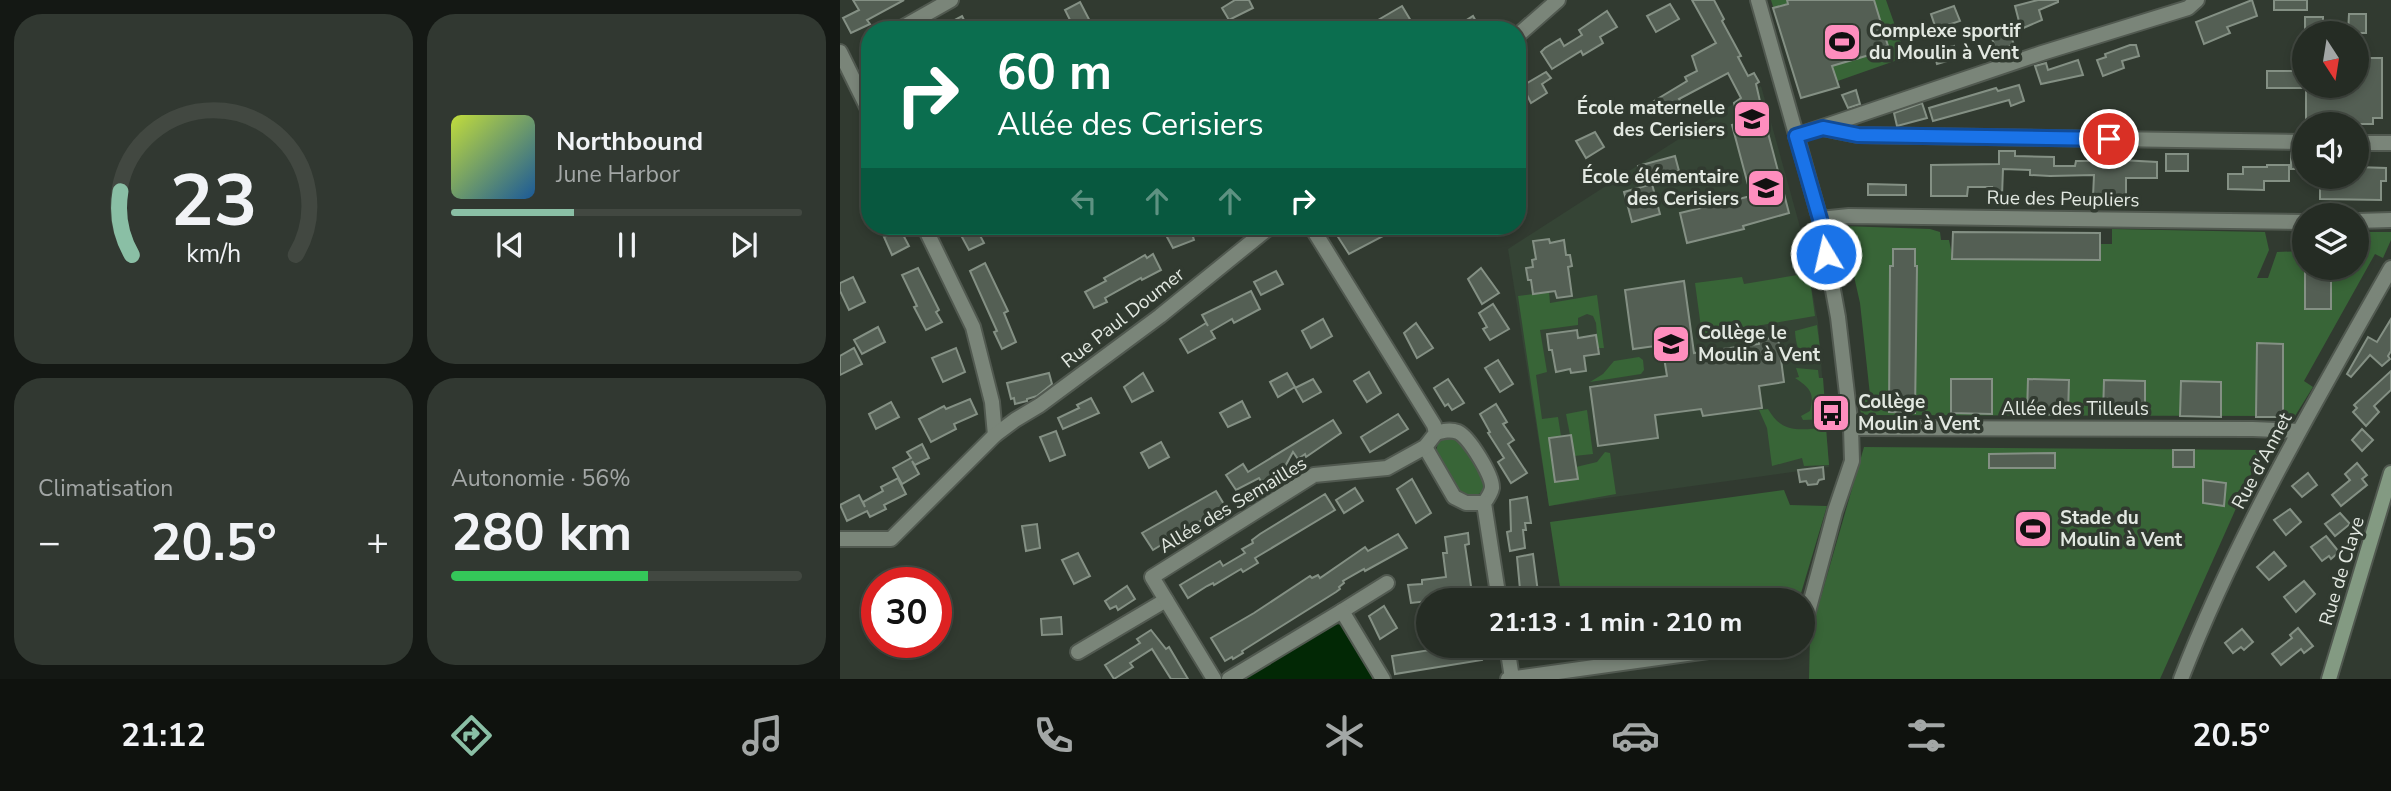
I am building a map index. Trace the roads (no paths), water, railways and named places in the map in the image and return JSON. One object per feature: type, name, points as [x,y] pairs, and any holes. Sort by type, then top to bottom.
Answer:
[{"type":"street","points":[[914,21],[951,0]]},
{"type":"street","points":[[1526,28],[1558,0]]},
{"type":"street","points":[[1758,0],[1820,219],[1838,317],[1851,428],[1852,461],[1814,588]]},
{"type":"street","points":[[1796,136],[2042,53],[2188,8],[2197,0]]},
{"type":"street","points":[[841,54],[861,95]]},
{"type":"street","points":[[1823,128],[1858,135],[2292,142]]},
{"type":"street","points":[[2369,143],[2391,143]]},
{"type":"street","name":"Rue des Peupliers","points":[[1820,219],[1849,216],[2292,222]]},
{"type":"street","points":[[2369,221],[2391,220]]},
{"type":"street","points":[[928,235],[973,327],[992,402],[995,435]]},
{"type":"street","name":"Rue Paul Doumer","points":[[840,539],[891,539],[995,435],[1160,316],[1260,235]]},
{"type":"street","points":[[1316,235],[1435,429],[1460,433],[1471,443],[1490,478],[1492,489],[1484,503],[1497,588]]},
{"type":"street","name":"Rue d'Annet","points":[[2181,679],[2242,539],[2391,268]]},
{"type":"street","name":"Allée des Tilleuls","points":[[1851,428],[2299,431]]},
{"type":"street","name":"Allée des Semailles","points":[[1214,679],[1152,577],[1314,475],[1387,468],[1425,447],[1435,429]]},
{"type":"street","points":[[1425,447],[1454,497],[1466,503],[1484,503]]},
{"type":"street","name":"Rue de Claye","points":[[2329,679],[2391,473]]},
{"type":"street","points":[[1228,679],[1387,583]]},
{"type":"street","points":[[1077,652],[1166,600]]},
{"type":"street","points":[[1342,611],[1383,679]]},
{"type":"street","points":[[1508,658],[1510,679],[1658,658]]},
{"type":"place","name":"Complexe sportif du Moulin à Vent","points":[[1842,42]]},
{"type":"place","name":"École maternelle des Cerisiers","points":[[1752,119]]},
{"type":"place","name":"École élémentaire des Cerisiers","points":[[1766,188]]},
{"type":"place","name":"Collège le Moulin à Vent","points":[[1671,344]]},
{"type":"place","name":"Collège Moulin à Vent","points":[[1831,413]]},
{"type":"place","name":"Stade du Moulin à Vent","points":[[2033,529]]}]
